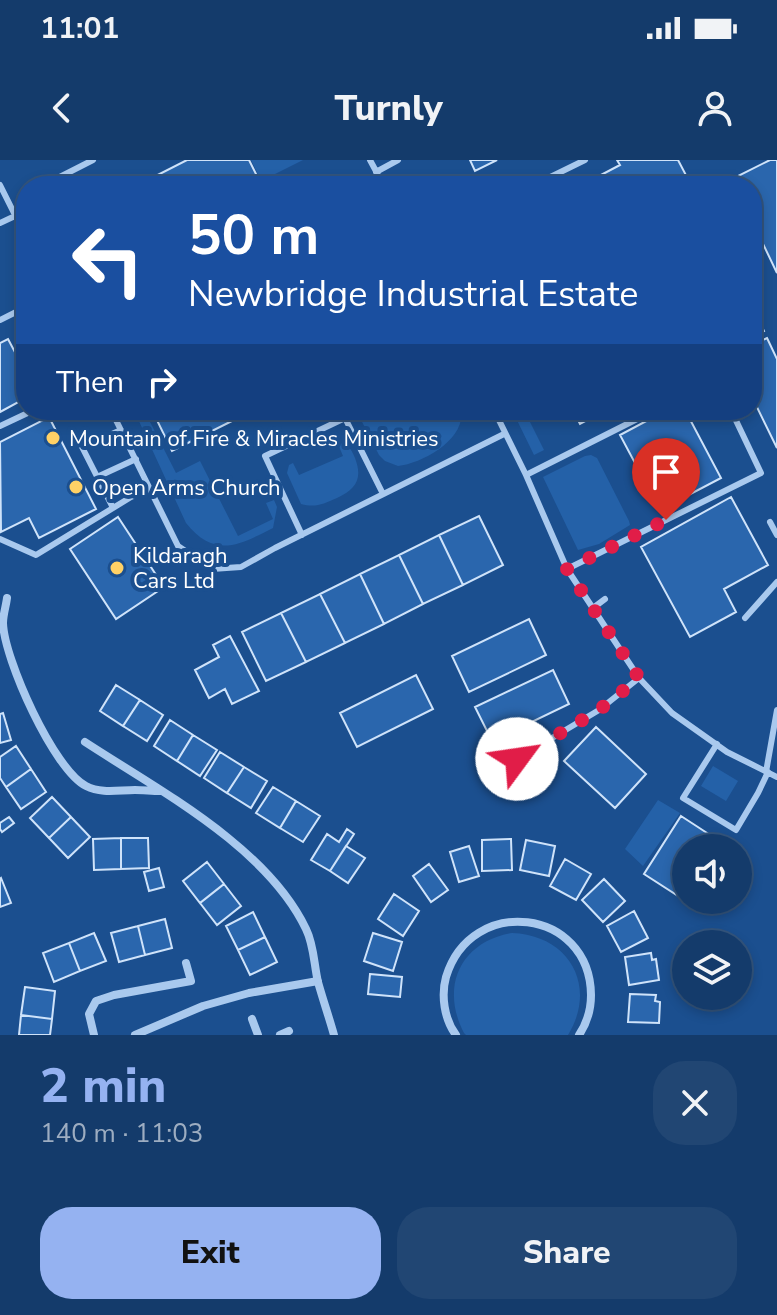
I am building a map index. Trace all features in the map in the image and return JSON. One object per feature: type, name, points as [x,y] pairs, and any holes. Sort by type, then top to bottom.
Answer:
[{"type":"street","points":[[7,598],[3,622],[10,655],[41,731],[62,764],[79,782],[100,792],[161,791]]},
{"type":"street","points":[[85,742],[219,830],[270,876],[290,900],[308,932],[334,1035]]},
{"type":"street","points":[[456,1035],[444,1008],[444,985],[451,962],[464,943],[483,929],[505,921],[528,921],[550,928],[569,942],[583,960],[591,982],[591,1006],[579,1035]]},
{"type":"street","points":[[94,1035],[89,1014],[96,1001],[191,981],[186,963]]},
{"type":"street","points":[[135,1035],[203,1006],[249,993],[318,981]]},
{"type":"street","points":[[252,1019],[258,1035]]},
{"type":"lane","points":[[62,176],[93,160]]},
{"type":"lane","points":[[370,160],[378,176]]},
{"type":"lane","points":[[376,172],[398,160]]},
{"type":"lane","points":[[552,176],[585,160]]},
{"type":"lane","points":[[0,223],[15,216],[1,190]]},
{"type":"lane","points":[[116,420],[178,546],[212,569],[241,567],[504,434]]},
{"type":"lane","points":[[302,535],[265,456],[341,420]]},
{"type":"lane","points":[[346,420],[383,494]]},
{"type":"lane","points":[[498,420],[567,569],[639,678],[672,713],[727,752],[777,777]]},
{"type":"lane","points":[[526,475],[635,420]]},
{"type":"lane","points":[[567,569],[761,473],[736,420]]},
{"type":"lane","points":[[113,508],[81,445],[121,430]]},
{"type":"lane","points":[[97,477],[136,459]]},
{"type":"lane","points":[[0,539],[36,555],[150,488]]},
{"type":"lane","points":[[770,522],[777,535]]},
{"type":"lane","points":[[745,618],[777,582]]},
{"type":"lane","points":[[593,608],[605,599]]},
{"type":"lane","points":[[517,759],[599,710],[639,678]]},
{"type":"lane","points":[[717,744],[683,798],[736,830],[767,772],[777,710]]},
{"type":"shaded area","points":[[251,160],[303,160],[271,176],[259,176]]},
{"type":"shaded area","points":[[138,420],[149,420],[176,473],[200,461],[238,536],[273,519],[266,503],[274,500],[277,507],[273,528],[228,545],[207,541],[186,523]]},
{"type":"shaded area","points":[[361,420],[461,420],[450,440],[419,460],[398,466],[379,455]]},
{"type":"shaded area","points":[[517,420],[529,420],[544,450],[534,455]]},
{"type":"shaded area","points":[[344,443],[352,451],[357,465],[358,478],[353,487],[344,495],[323,504],[301,504],[287,473],[289,465],[293,463],[299,475],[343,456],[338,444]]},
{"type":"shaded area","points":[[591,455],[597,458],[630,525],[599,544],[578,550],[543,477]]},
{"type":"shaded area","points":[[713,766],[738,781],[726,801],[701,786]]},
{"type":"shaded area","points":[[658,800],[680,813],[643,866],[625,849]]},
{"type":"shaded area","points":[[512,933],[549,943],[563,953],[573,966],[580,999],[577,1017],[568,1035],[464,1033],[454,999],[460,969],[479,946]]},
{"type":"building","points":[[187,160],[249,160],[257,176],[156,176]]},
{"type":"building","points":[[470,160],[497,160],[475,171]]},
{"type":"building","points":[[617,160],[678,160],[686,176],[599,176],[620,165]]},
{"type":"building","points":[[770,160],[777,160],[777,273],[762,242],[762,176],[738,176]]},
{"type":"building","points":[[767,338],[777,359],[777,448],[762,417],[762,340]]},
{"type":"building","points":[[8,339],[16,354],[16,403],[0,412],[0,343]]},
{"type":"building","points":[[43,420],[51,420],[96,509],[39,538],[29,518],[1,532],[0,442]]},
{"type":"building","points":[[157,420],[234,420],[172,451]]},
{"type":"building","points":[[648,420],[690,420],[721,478],[660,510],[620,435]]},
{"type":"building","points":[[731,497],[768,565],[724,589],[736,612],[690,637],[641,547]]},
{"type":"building","points":[[479,516],[503,565],[463,585],[439,535]]},
{"type":"building","name":"Kildaragh Cars Ltd","points":[[118,517],[164,587],[116,619],[70,549]]},
{"type":"building","points":[[439,535],[463,585],[423,604],[399,555]]},
{"type":"building","points":[[399,555],[423,604],[384,624],[360,574]]},
{"type":"building","points":[[360,574],[384,624],[345,643],[320,594]]},
{"type":"building","points":[[320,594],[345,643],[306,662],[281,613]]},
{"type":"building","points":[[281,613],[306,662],[266,681],[242,632]]},
{"type":"building","points":[[529,619],[546,655],[469,692],[452,656]]},
{"type":"building","points":[[230,636],[259,691],[232,704],[225,689],[209,698],[195,670],[219,657],[213,645]]},
{"type":"building","points":[[553,670],[569,704],[492,741],[475,707]]},
{"type":"building","points":[[416,675],[433,709],[357,747],[340,713]]},
{"type":"building","points":[[116,685],[140,700],[123,726],[100,711]]},
{"type":"building","points":[[140,700],[163,715],[147,741],[123,726]]},
{"type":"building","points":[[3,713],[11,740],[0,743],[0,714]]},
{"type":"building","points":[[170,720],[193,735],[177,761],[154,746]]},
{"type":"building","points":[[596,727],[646,774],[615,808],[564,761]]},
{"type":"building","points":[[193,735],[217,750],[200,776],[177,761]]},
{"type":"building","points":[[16,746],[31,769],[6,787],[0,778],[0,757]]},
{"type":"building","points":[[220,752],[244,767],[227,793],[204,778]]},
{"type":"building","points":[[244,767],[267,781],[251,808],[227,793]]},
{"type":"building","points":[[31,769],[46,792],[21,809],[6,787]]},
{"type":"building","points":[[273,787],[296,801],[280,828],[256,813]]},
{"type":"building","points":[[52,797],[71,817],[49,838],[30,818]]},
{"type":"building","points":[[296,801],[320,816],[303,842],[280,828]]},
{"type":"building","points":[[681,816],[709,834],[672,834],[672,892],[644,874]]},
{"type":"building","points":[[9,817],[14,823],[2,832],[0,823]]},
{"type":"building","points":[[71,817],[90,837],[68,858],[49,838]]},
{"type":"building","points":[[347,829],[354,834],[330,871],[311,860],[327,834],[339,842]]},
{"type":"building","points":[[121,838],[121,869],[94,870],[93,839]]},
{"type":"building","points":[[121,838],[148,838],[149,868],[121,869]]},
{"type":"building","points":[[511,839],[512,870],[482,871],[482,840]]},
{"type":"building","points":[[526,840],[555,846],[549,876],[520,870]]},
{"type":"building","points":[[346,846],[365,858],[348,883],[330,871]]},
{"type":"building","points":[[469,846],[479,876],[459,882],[450,852]]},
{"type":"building","points":[[565,859],[591,874],[576,900],[550,886]]},
{"type":"building","points":[[207,862],[224,884],[200,903],[183,881]]},
{"type":"building","points":[[429,864],[448,890],[431,902],[413,876]]},
{"type":"building","points":[[159,868],[164,887],[149,891],[144,872]]},
{"type":"building","points":[[0,879],[11,903],[0,907]]},
{"type":"building","points":[[604,879],[625,901],[603,922],[582,900]]},
{"type":"building","points":[[224,884],[241,906],[217,925],[200,903]]},
{"type":"building","points":[[394,894],[419,911],[403,936],[378,919]]},
{"type":"building","points":[[634,911],[648,938],[621,952],[607,926]]},
{"type":"building","points":[[253,912],[265,937],[238,950],[226,926]]},
{"type":"building","points":[[165,919],[172,948],[145,955],[138,926]]},
{"type":"building","points":[[138,926],[145,955],[119,962],[111,933]]},
{"type":"building","points":[[94,933],[106,961],[80,971],[69,943]]},
{"type":"building","points":[[373,933],[402,942],[393,971],[364,961]]},
{"type":"building","points":[[265,937],[277,962],[250,975],[238,950]]},
{"type":"building","points":[[69,943],[80,971],[54,982],[43,953]]},
{"type":"building","points":[[651,953],[652,960],[656,959],[659,980],[629,985],[625,957]]},
{"type":"building","points":[[370,974],[402,977],[400,997],[368,994]]},
{"type":"building","points":[[25,987],[55,991],[52,1019],[21,1015]]},
{"type":"building","points":[[630,994],[656,995],[655,1001],[660,1002],[659,1023],[628,1022]]},
{"type":"building","points":[[21,1015],[52,1019],[50,1035],[19,1035]]},
{"type":"place","name":"Mountain of Fire & Miracles Ministries","points":[[53,438]]},
{"type":"place","name":"Open Arms Church","points":[[76,487]]},
{"type":"place","name":"Kildaragh Cars Ltd","points":[[117,568]]},
{"type":"route","points":[[517,759],[599,710],[639,678],[567,569],[666,520]]}]
